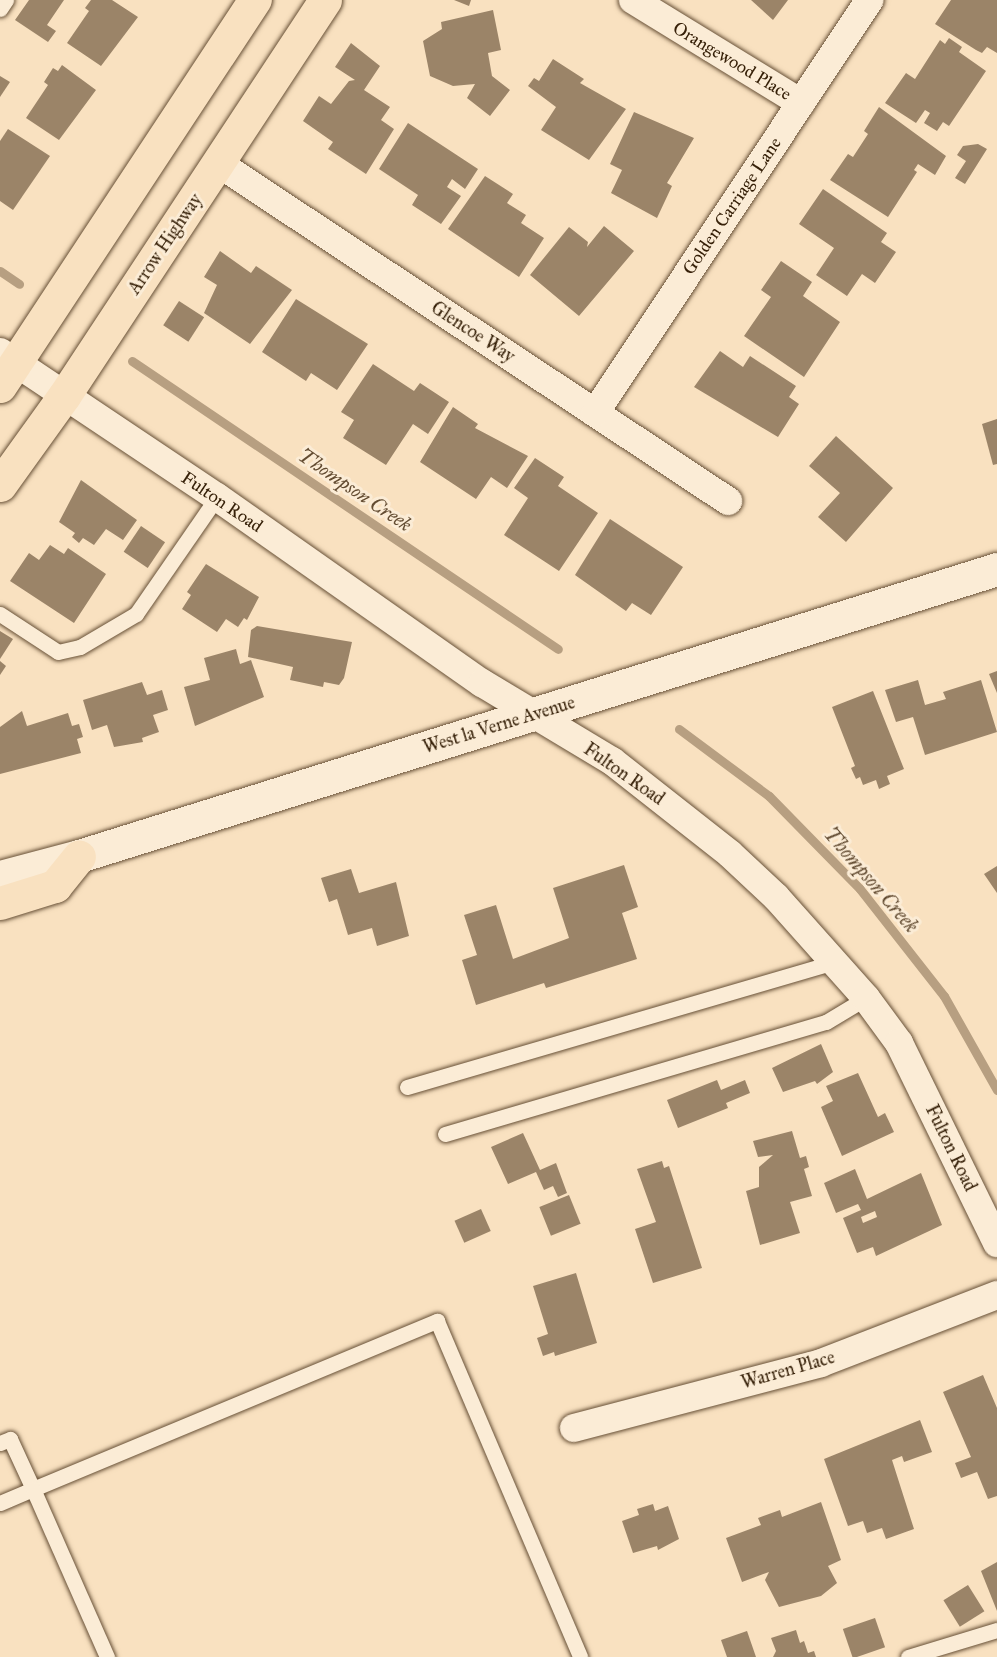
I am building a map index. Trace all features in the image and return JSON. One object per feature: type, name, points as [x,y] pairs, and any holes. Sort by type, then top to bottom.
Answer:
[{"type":"main road","points":[[5,367],[255,0]]},
{"type":"main road","name":"Arrow Highway","points":[[0,485],[64,396],[325,0]]},
{"type":"main road","name":"West la Verne Avenue","points":[[0,877],[79,856],[997,569]]},
{"type":"main road","points":[[0,903],[55,886],[79,856]]},
{"type":"street","name":"Orangewood Place","points":[[633,0],[801,103]]},
{"type":"street","name":"Golden Carriage Lane","points":[[594,413],[869,0]]},
{"type":"street","name":"Glencoe Way","points":[[218,164],[728,501]]},
{"type":"street","name":"Fulton Road","points":[[5,367],[64,396],[217,496],[532,715],[612,761],[730,854],[776,897],[866,998],[899,1042],[997,1243]]},
{"type":"street","name":"Warren Place","points":[[574,1428],[821,1363],[997,1295]]},
{"type":"lane","points":[[0,9],[6,0]]},
{"type":"lane","points":[[0,614],[58,652],[80,647],[136,614],[217,496]]},
{"type":"lane","points":[[407,1087],[834,962]]},
{"type":"lane","points":[[445,1134],[826,1022],[866,998]]},
{"type":"lane","points":[[0,1503],[437,1321],[580,1657]]},
{"type":"lane","points":[[0,1443],[10,1439],[107,1657]]},
{"type":"lane","points":[[908,1657],[997,1630]]},
{"type":"building","points":[[29,0],[64,0],[47,25],[56,31],[48,42],[15,20]]},
{"type":"building","points":[[91,0],[112,0],[138,17],[101,66],[67,43],[89,11],[85,8]]},
{"type":"building","points":[[454,0],[471,0],[469,6]]},
{"type":"building","points":[[751,0],[788,0],[773,20]]},
{"type":"building","points":[[951,0],[997,0],[997,53],[987,47],[982,53],[935,24]]},
{"type":"building","points":[[493,10],[501,50],[488,53],[492,76],[510,90],[490,116],[467,98],[475,84],[453,86],[430,76],[423,41],[442,29],[441,22]]},
{"type":"building","points":[[949,38],[962,47],[959,52],[986,71],[949,126],[943,122],[937,131],[924,123],[930,113],[925,110],[916,123],[885,103],[906,73],[915,79],[940,40],[945,44]]},
{"type":"building","points":[[351,43],[380,66],[364,90],[390,107],[381,120],[394,129],[366,174],[328,149],[333,142],[303,121],[319,96],[331,104],[349,81],[355,80],[335,67]]},
{"type":"building","points":[[553,59],[584,79],[580,83],[626,109],[589,160],[541,130],[556,107],[528,86],[534,78],[539,81]]},
{"type":"building","points":[[62,65],[96,90],[59,140],[26,118],[48,85],[44,82],[53,68],[58,71]]},
{"type":"building","points":[[0,76],[10,82],[0,97]]},
{"type":"building","points":[[879,107],[946,156],[935,175],[918,164],[914,170],[917,172],[888,217],[830,180],[848,154],[853,157],[868,134],[864,131]]},
{"type":"building","points":[[634,112],[694,138],[667,183],[672,186],[657,218],[611,193],[622,170],[610,164]]},
{"type":"building","points":[[408,123],[478,169],[465,189],[452,179],[447,187],[461,196],[441,224],[412,205],[418,195],[379,169]]},
{"type":"building","points":[[8,129],[50,156],[13,210],[0,201],[0,141]]},
{"type":"building","points":[[978,144],[987,149],[965,184],[955,178],[966,161],[957,155],[963,146]]},
{"type":"building","points":[[485,176],[513,194],[507,203],[526,215],[521,223],[544,238],[519,277],[448,229]]},
{"type":"building","points":[[823,189],[887,233],[881,242],[896,252],[875,283],[862,274],[847,296],[816,275],[834,248],[799,224]]},
{"type":"building","points":[[604,226],[634,251],[579,316],[530,275],[569,227],[588,242],[587,247]]},
{"type":"building","points":[[220,251],[251,273],[256,266],[292,290],[250,344],[204,313],[217,285],[204,277]]},
{"type":"building","points":[[781,261],[812,282],[803,296],[840,322],[804,377],[744,336],[771,297],[761,290]]},
{"type":"building","points":[[296,299],[368,344],[337,390],[311,373],[306,381],[262,352]]},
{"type":"building","points":[[179,301],[204,317],[188,342],[163,325]]},
{"type":"building","points":[[720,351],[743,367],[750,356],[796,386],[789,397],[799,404],[778,437],[694,387]]},
{"type":"building","points":[[373,364],[414,391],[420,383],[449,402],[428,434],[413,424],[386,465],[343,438],[354,420],[341,412]]},
{"type":"building","points":[[453,407],[478,424],[475,428],[528,456],[507,488],[491,477],[476,499],[420,462]]},
{"type":"building","points":[[997,419],[997,464],[993,465],[982,424]]},
{"type":"building","points":[[836,436],[893,488],[846,542],[818,517],[840,493],[809,466]]},
{"type":"building","points":[[535,458],[564,477],[558,486],[598,513],[559,571],[504,535],[528,498],[514,488]]},
{"type":"building","points":[[81,480],[137,520],[123,540],[106,529],[94,545],[83,538],[79,543],[72,537],[75,533],[59,522]]},
{"type":"building","points":[[610,519],[683,567],[651,615],[632,603],[626,611],[575,575]]},
{"type":"building","points":[[141,526],[165,542],[148,568],[124,552]]},
{"type":"building","points":[[50,545],[64,554],[68,548],[106,574],[74,623],[10,581],[29,553],[39,560]]},
{"type":"building","points":[[206,564],[259,597],[247,620],[244,618],[238,627],[226,619],[217,632],[182,609],[191,595],[187,592]]},
{"type":"building","points":[[257,626],[352,642],[344,678],[339,685],[324,682],[323,687],[290,680],[293,667],[248,657],[251,630]]},
{"type":"building","points":[[0,631],[13,639],[0,659]]},
{"type":"building","points":[[236,649],[240,664],[251,660],[264,697],[195,726],[184,687],[210,680],[204,658]]},
{"type":"building","points":[[0,661],[6,666],[0,675]]},
{"type":"building","points":[[997,671],[997,693],[989,674]]},
{"type":"building","points":[[918,680],[925,705],[946,699],[943,692],[981,680],[997,732],[925,755],[913,717],[896,722],[885,690]]},
{"type":"building","points":[[142,682],[147,695],[162,690],[168,710],[153,715],[159,732],[142,738],[143,742],[114,747],[107,725],[92,730],[83,700]]},
{"type":"building","points":[[873,691],[904,769],[887,776],[890,784],[879,789],[876,780],[863,785],[860,777],[856,779],[851,768],[855,766],[832,707]]},
{"type":"building","points":[[22,711],[27,726],[68,713],[72,726],[79,724],[83,737],[77,739],[81,753],[0,774],[0,727]]},
{"type":"building","points":[[624,865],[638,907],[622,913],[637,959],[546,988],[544,983],[476,1005],[462,960],[477,955],[464,915],[496,905],[513,959],[569,938],[553,888]]},
{"type":"building","points":[[997,866],[997,893],[984,874]]},
{"type":"building","points":[[351,869],[359,893],[396,882],[409,936],[377,946],[372,928],[348,935],[337,899],[329,902],[321,878]]},
{"type":"building","points":[[821,1044],[833,1072],[817,1084],[815,1081],[783,1092],[772,1068]]},
{"type":"building","points":[[858,1073],[878,1117],[885,1113],[894,1132],[842,1156],[821,1107],[833,1101],[826,1086]]},
{"type":"building","points":[[717,1080],[721,1090],[745,1080],[750,1093],[726,1103],[728,1108],[678,1128],[667,1100]]},
{"type":"building","points":[[792,1131],[800,1158],[806,1156],[809,1167],[804,1169],[812,1196],[790,1202],[800,1233],[760,1245],[746,1191],[759,1187],[759,1167],[773,1155],[758,1157],[753,1141]]},
{"type":"building","points":[[523,1133],[540,1170],[556,1163],[567,1193],[558,1197],[553,1186],[544,1190],[536,1172],[508,1184],[491,1147]]},
{"type":"building","points":[[662,1161],[664,1168],[669,1166],[702,1268],[653,1283],[635,1229],[656,1222],[637,1169]]},
{"type":"building","points":[[855,1169],[867,1199],[921,1173],[942,1225],[876,1256],[873,1247],[857,1253],[843,1218],[861,1210],[858,1204],[836,1213],[824,1183]],"holes":[[[875,1211],[877,1217],[863,1223],[861,1217]]]},
{"type":"building","points":[[569,1195],[581,1224],[551,1236],[539,1207]]},
{"type":"building","points":[[481,1209],[491,1231],[464,1243],[455,1221]]},
{"type":"building","points":[[576,1273],[597,1343],[555,1356],[554,1352],[543,1356],[537,1338],[548,1334],[533,1286]]},
{"type":"building","points":[[983,1375],[997,1408],[997,1496],[988,1499],[977,1472],[961,1478],[955,1463],[971,1457],[943,1392]]},
{"type":"building","points":[[920,1420],[932,1452],[904,1462],[902,1456],[892,1460],[914,1529],[886,1539],[882,1528],[867,1533],[863,1521],[848,1526],[824,1459]]},
{"type":"building","points":[[821,1502],[841,1560],[828,1566],[837,1583],[821,1596],[779,1607],[765,1580],[769,1572],[742,1582],[726,1538],[761,1525],[758,1518],[780,1510],[782,1517]]},
{"type":"building","points":[[653,1504],[655,1511],[668,1506],[679,1539],[658,1550],[657,1546],[633,1553],[622,1521],[639,1515],[637,1509]]},
{"type":"building","points":[[997,1562],[997,1611],[981,1571]]},
{"type":"building","points":[[968,1585],[984,1611],[960,1627],[943,1600]]},
{"type":"building","points":[[875,1618],[885,1647],[852,1657],[843,1629]]},
{"type":"building","points":[[796,1630],[800,1643],[804,1641],[808,1653],[814,1651],[816,1657],[773,1657],[776,1651],[771,1638]]},
{"type":"building","points":[[747,1631],[756,1657],[727,1657],[721,1640]]},
{"type":"waterway","name":"Thompson Creek","points":[[0,271],[19,284]]},
{"type":"waterway","name":"Thompson Creek","points":[[132,361],[558,649]]},
{"type":"waterway","name":"Thompson Creek","points":[[679,729],[769,796],[860,889],[944,996],[997,1090]]}]
